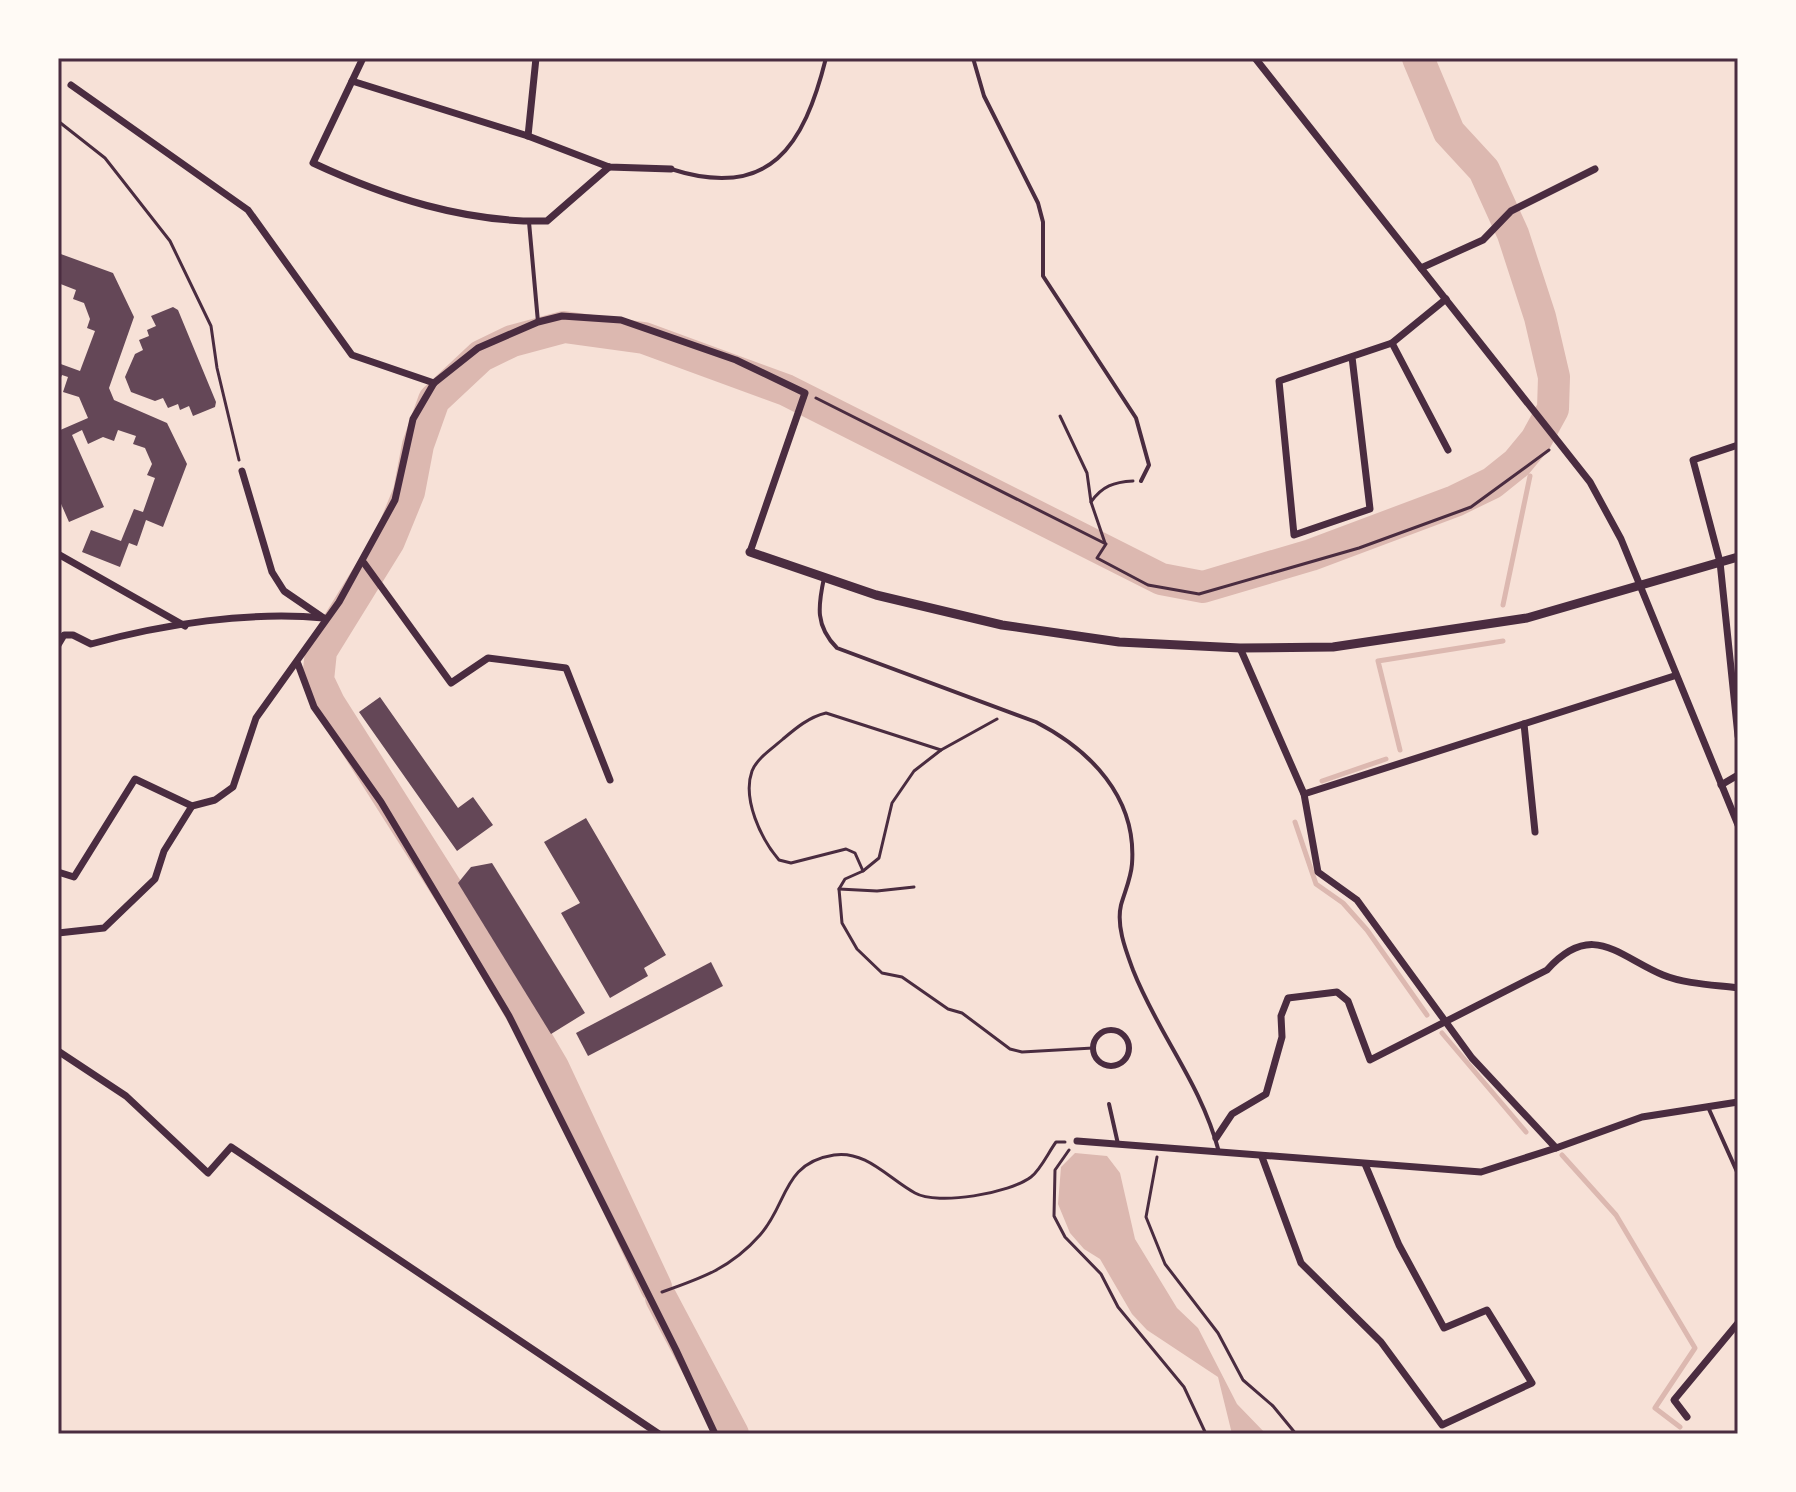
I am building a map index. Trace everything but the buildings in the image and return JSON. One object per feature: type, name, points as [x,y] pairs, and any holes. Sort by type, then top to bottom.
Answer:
[{"type":"street","points":[[363,58],[313,163],[371,190],[433,207],[529,222],[547,221],[609,167]]},
{"type":"street","points":[[528,136],[536,58]]},
{"type":"street","points":[[1255,58],[1590,482],[1621,539],[1642,587],[1674,676],[1738,825]]},
{"type":"street","points":[[352,81],[528,136],[609,167],[671,169]]},
{"type":"street","points":[[71,85],[248,210],[352,355],[434,383]]},
{"type":"street","points":[[1421,268],[1483,240],[1511,211],[1595,169]]},
{"type":"street","points":[[1352,357],[1370,509],[1294,535],[1279,381],[1392,343],[1446,299]]},
{"type":"street","points":[[58,872],[74,877],[135,779],[192,806],[215,800],[233,787],[256,718],[298,664],[324,618],[365,564],[395,500],[413,419],[434,383],[478,348],[538,322],[589,316],[621,320],[736,360],[805,394],[750,552],[929,610],[1067,636],[1183,647],[1333,647],[1527,618],[1738,557]]},
{"type":"street","points":[[1392,343],[1448,450]]},
{"type":"street","points":[[1738,445],[1693,460],[1720,562],[1738,736]]},
{"type":"street","points":[[242,471],[272,572],[284,591],[324,618]]},
{"type":"street","points":[[58,554],[185,626]]},
{"type":"street","points":[[365,564],[451,683],[488,658],[566,668],[610,780]]},
{"type":"street","points":[[58,645],[64,635],[73,635],[91,644],[185,626],[277,614],[324,618]]},
{"type":"street","points":[[1728,639],[1738,636]]},
{"type":"street","points":[[1240,648],[1304,794],[1318,872],[1357,900],[1445,1022],[1517,1109],[1556,1148]]},
{"type":"street","points":[[298,664],[314,707],[381,802],[509,1016],[715,1434]]},
{"type":"street","points":[[1304,794],[1674,676]]},
{"type":"street","points":[[1524,724],[1535,832]]},
{"type":"street","points":[[1721,785],[1738,775]]},
{"type":"street","points":[[58,933],[104,928],[155,879],[164,851],[192,806]]},
{"type":"street","points":[[1216,1138],[1232,1114],[1266,1094],[1282,1037],[1281,1016],[1288,998],[1337,992],[1348,1001],[1370,1060],[1547,970],[1555,961],[1588,944],[1604,944],[1665,976],[1738,988]]},
{"type":"street","points":[[1107,1030],[1120,1031],[1130,1046],[1127,1058],[1112,1067],[1096,1059],[1093,1048],[1097,1036],[1107,1030]]},
{"type":"street","points":[[58,1051],[126,1096],[208,1173],[231,1147],[659,1434]]},
{"type":"street","points":[[1077,1141],[1158,1150],[1481,1172],[1642,1117],[1738,1102]]},
{"type":"street","points":[[1262,1157],[1301,1263],[1381,1342],[1442,1425],[1532,1383],[1487,1310],[1444,1328],[1399,1245],[1365,1164]]},
{"type":"street","points":[[1687,1417],[1674,1400],[1738,1323]]},
{"type":"lane","points":[[671,169],[704,180],[762,172],[799,136],[826,58]]},
{"type":"lane","points":[[973,58],[984,96],[1038,203],[1043,222],[1043,276],[1136,418],[1149,465],[1141,481]]},
{"type":"lane","points":[[529,222],[538,322]]},
{"type":"lane","points":[[824,578],[818,613],[824,632],[837,648],[1011,712],[1064,737],[1091,759],[1111,782],[1122,803],[1132,863],[1120,909],[1123,941],[1152,1009],[1201,1094],[1220,1154]]},
{"type":"lane","points":[[1109,1104],[1119,1147]]},
{"type":"lane","points":[[1708,1107],[1738,1174]]},
{"type":"path","points":[[58,121],[105,158],[170,241],[211,326],[217,368],[242,471]]},
{"type":"path","points":[[805,394],[1105,545]]},
{"type":"path","points":[[1060,416],[1087,473],[1091,502],[1105,545],[1099,556],[1148,585],[1199,594],[1359,548],[1471,507],[1560,442]]},
{"type":"path","points":[[1091,502],[1099,490],[1141,481]]},
{"type":"path","points":[[1011,712],[941,750],[914,771],[892,803],[879,858],[863,871],[845,879],[839,889],[842,923],[857,949],[882,973],[902,977],[948,1009],[962,1013],[1010,1049],[1093,1048]]},
{"type":"path","points":[[863,871],[855,853],[846,849],[791,863],[779,860],[754,811],[750,789],[752,769],[789,734],[814,716],[826,713],[941,750]]},
{"type":"path","points":[[839,889],[877,891],[914,887]]},
{"type":"path","points":[[648,1296],[717,1274],[761,1234],[790,1180],[806,1164],[836,1155],[861,1157],[918,1195],[949,1201],[1009,1188],[1032,1176],[1056,1142],[1077,1141]]},
{"type":"path","points":[[1077,1141],[1055,1170],[1054,1216],[1065,1237],[1101,1274],[1123,1314],[1184,1387],[1206,1434]]},
{"type":"path","points":[[1158,1150],[1146,1217],[1165,1264],[1218,1333],[1243,1380],[1273,1406],[1296,1434]]},
{"type":"shaded area","points":[[1075,1153],[1107,1156],[1120,1173],[1135,1239],[1177,1308],[1198,1328],[1237,1404],[1266,1434],[1232,1434],[1218,1377],[1147,1330],[1132,1314],[1100,1259],[1084,1249],[1070,1233],[1058,1204],[1061,1167]]},
{"type":"waterway","points":[[656,1287],[553,1067],[466,919],[329,703],[318,680],[321,651],[389,541],[409,492],[418,445],[434,400],[481,356],[512,341],[564,327],[644,338],[786,390],[1161,579],[1203,587],[1311,555],[1455,501],[1492,483],[1517,463],[1536,440],[1553,409],[1554,377],[1540,317],[1513,234],[1484,170],[1449,132],[1418,58]]},
{"type":"waterway","points":[[1535,449],[1536,440]]},
{"type":"waterway","points":[[1503,605],[1530,476]]},
{"type":"waterway","points":[[1400,750],[1378,661],[1503,641]]},
{"type":"waterway","points":[[1322,781],[1386,759]]},
{"type":"waterway","points":[[1295,822],[1316,884],[1343,903],[1367,930],[1427,1015]]},
{"type":"waterway","points":[[1442,1033],[1526,1132]]},
{"type":"waterway","points":[[1562,1155],[1616,1215],[1695,1348],[1655,1408],[1680,1427]]},
{"type":"waterway","points":[[661,1298],[733,1434]]}]
